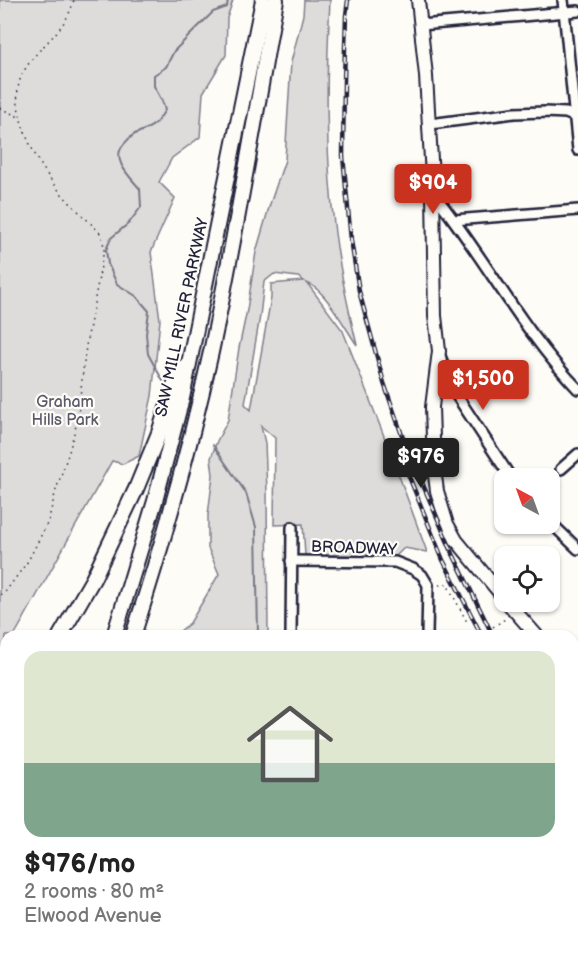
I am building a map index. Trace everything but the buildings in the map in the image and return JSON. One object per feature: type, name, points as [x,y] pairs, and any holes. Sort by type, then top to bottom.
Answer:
[{"type":"highway","name":"SAW MILL RIVER PARKWAY","points":[[116,630],[162,477],[182,398],[263,0]]},
{"type":"highway","name":"SAW MILL RIVER PARKWAY","points":[[134,630],[163,538],[203,385],[223,292],[276,0]]},
{"type":"highway","points":[[63,630],[93,579],[136,489],[196,329]]},
{"type":"highway","points":[[144,630],[184,462]]},
{"type":"main road","points":[[418,0],[430,124],[435,316],[439,351],[432,407],[434,468],[437,491],[447,524],[456,540],[494,586]]},
{"type":"main road","points":[[516,612],[532,630]]},
{"type":"street","points":[[563,0],[578,150]]},
{"type":"street","points":[[421,25],[578,11]]},
{"type":"street","points":[[430,124],[514,113],[566,113],[576,117]]},
{"type":"street","points":[[433,193],[550,359],[578,389]]},
{"type":"street","points":[[454,220],[578,210]]},
{"type":"street","points":[[439,351],[457,396],[504,468]]},
{"type":"street","points":[[561,469],[578,454]]},
{"type":"street","points":[[291,630],[292,527]]},
{"type":"street","points":[[560,532],[578,549]]},
{"type":"street","name":"BROADWAY","points":[[291,561],[395,562],[412,569],[422,575],[428,585],[427,630]]},
{"type":"path","points":[[0,595],[6,591],[28,561],[48,522],[77,422],[86,346],[104,250],[100,233],[61,193],[31,149],[18,108],[17,97],[23,72],[59,31],[74,0]]},
{"type":"path","points":[[0,108],[21,118]]},
{"type":"path","points":[[439,585],[447,584],[467,622]]},
{"type":"path","points":[[493,627],[505,619]]},
{"type":"green space","name":"Graham Hills Park","points":[[0,0],[233,0],[227,18],[226,55],[203,93],[200,137],[172,158],[159,182],[175,198],[151,252],[160,320],[152,396],[139,456],[123,464],[112,461],[17,630],[0,630]]},
{"type":"green space","points":[[304,0],[330,0],[327,87],[329,175],[339,261],[357,345],[328,301],[307,283],[343,331],[427,552],[404,548],[396,556],[305,555],[303,524],[274,525],[275,438],[261,426],[265,443],[267,492],[268,630],[181,630],[190,623],[219,574],[208,548],[208,515],[213,475],[211,458],[228,420],[256,252],[285,160],[291,62],[303,15]],"holes":[[[274,274],[298,277],[304,281],[271,284],[271,298],[251,410],[245,404],[264,282]]]},
{"type":"waterway","points":[[163,381],[148,354],[146,334],[149,311],[136,296],[117,284],[108,264],[106,250],[111,238],[129,223],[141,207],[140,189],[123,168],[120,162],[120,150],[135,134],[152,126],[165,110],[154,86],[154,75],[166,67],[174,51],[213,12],[227,7],[228,0]]},
{"type":"waterway","points":[[213,445],[246,493],[256,527],[258,630]]},
{"type":"railway","points":[[348,0],[343,156],[351,240],[359,291],[384,383],[404,441],[453,554],[490,630]]},
{"type":"railway","points":[[401,457],[443,560],[479,630]]}]
